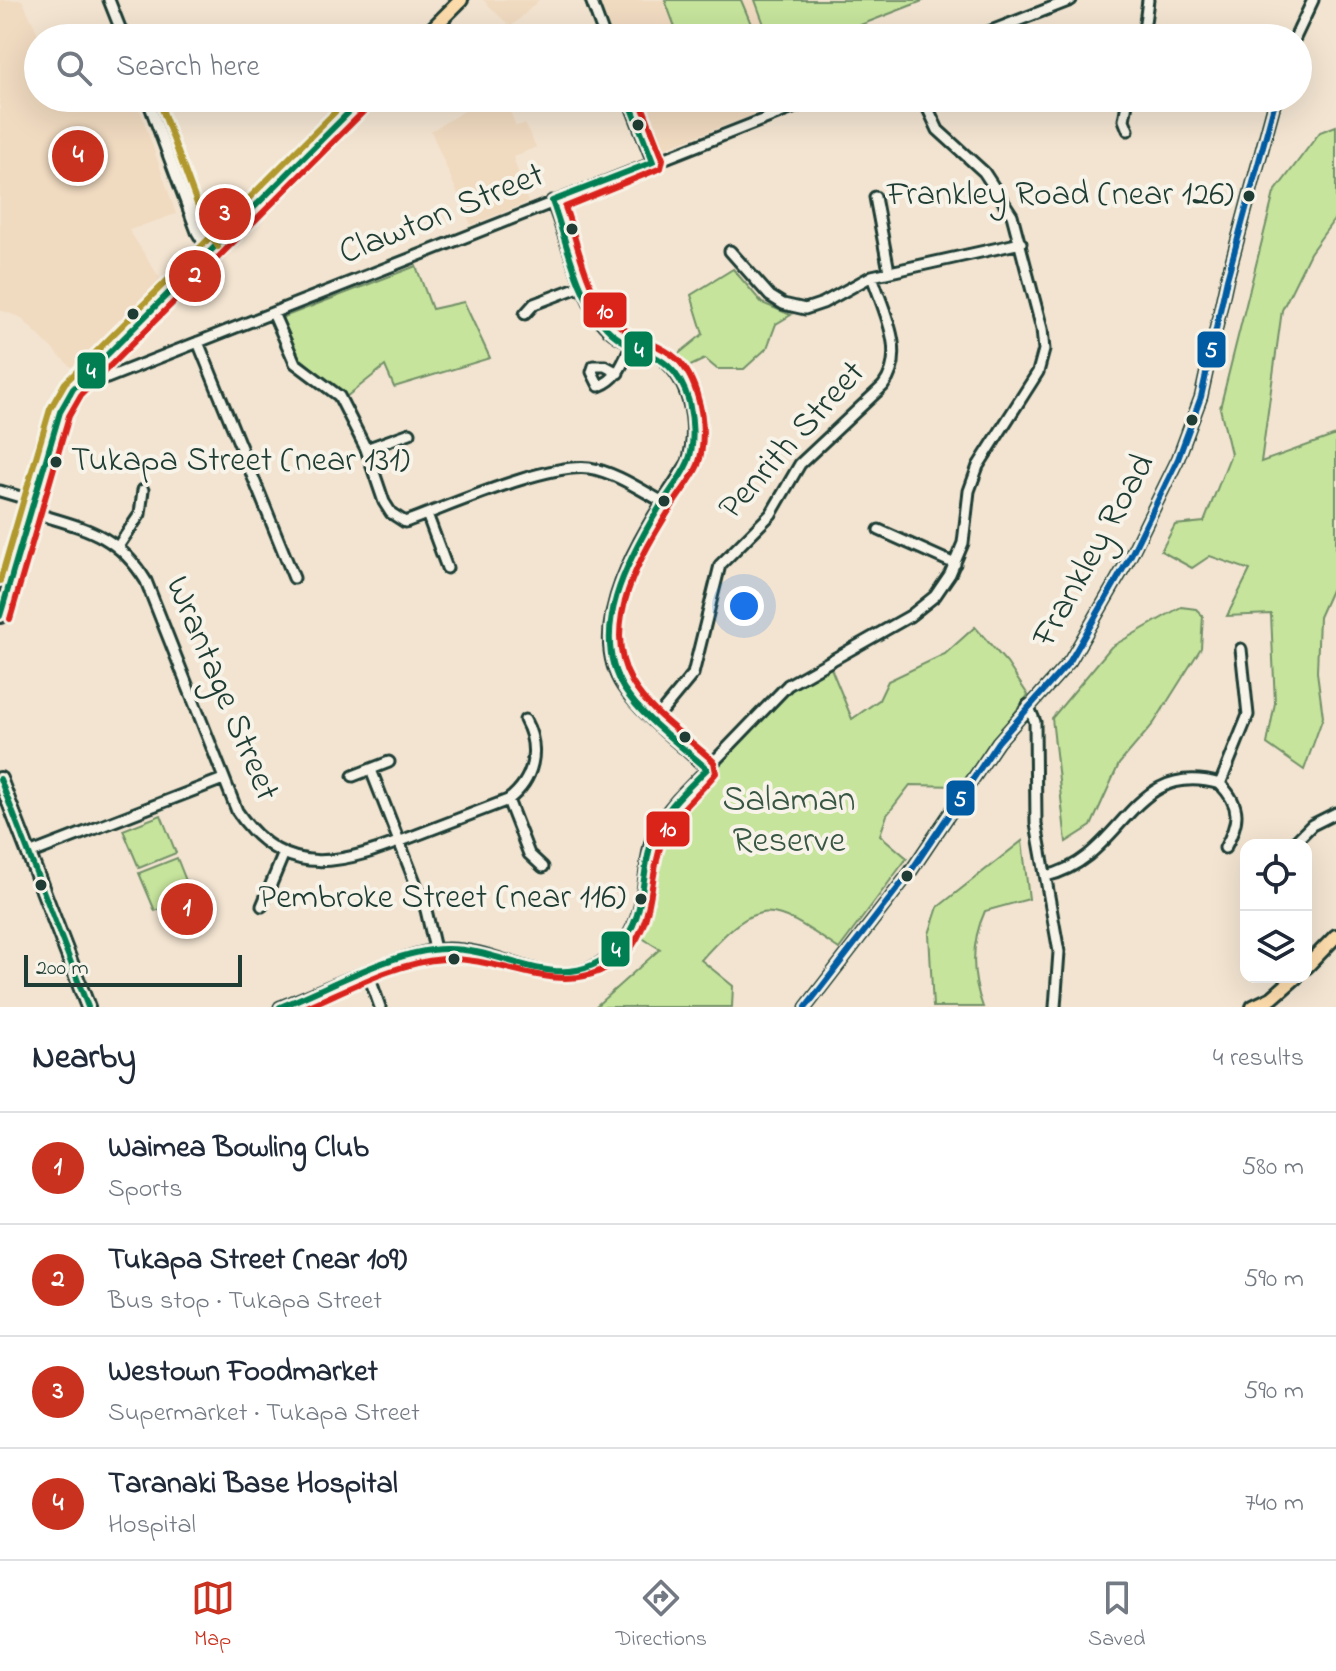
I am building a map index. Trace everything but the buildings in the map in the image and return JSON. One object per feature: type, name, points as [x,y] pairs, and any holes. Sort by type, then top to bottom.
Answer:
[{"type":"main road","points":[[437,24],[461,0]]},
{"type":"main road","points":[[0,616],[60,412],[73,389],[349,112]]},
{"type":"main road","points":[[0,779],[88,1007]]},
{"type":"main road","points":[[1312,960],[1336,936]]},
{"type":"main road","points":[[1253,1007],[1272,998],[1289,983]]},
{"type":"street","points":[[109,0],[118,24]]},
{"type":"street","points":[[591,0],[600,24]]},
{"type":"street","points":[[1009,24],[1071,0]]},
{"type":"street","points":[[1145,24],[1148,0]]},
{"type":"street","points":[[1302,24],[1313,0]]},
{"type":"street","points":[[152,112],[197,232],[209,252]]},
{"type":"street","points":[[633,112],[653,162]]},
{"type":"street","name":"Clawton Street","points":[[88,373],[93,378],[107,378],[782,112]]},
{"type":"street","points":[[280,1007],[435,949],[474,951],[533,971],[558,974],[584,970],[607,958],[626,939],[640,912],[655,831],[670,809],[788,685],[910,616],[935,596],[955,564],[963,543],[973,478],[1032,383],[1042,361],[1042,329],[1021,243],[999,193],[984,172],[938,130],[930,112]]},
{"type":"street","points":[[1125,112],[1124,120],[1128,130]]},
{"type":"street","name":"Frankley Road","points":[[806,1007],[911,871],[998,742],[1070,661],[1094,624],[1182,449],[1208,376],[1227,279],[1272,112]]},
{"type":"street","points":[[875,197],[889,271]]},
{"type":"street","points":[[552,201],[601,321],[631,345],[649,351],[673,370],[691,410],[693,444],[688,462],[631,560],[609,632],[608,651],[623,686],[707,769]]},
{"type":"street","points":[[730,251],[770,296],[798,308],[823,303],[872,276],[889,271],[1021,243]]},
{"type":"street","name":"Penrith Street","points":[[655,720],[693,674],[720,565],[771,514],[800,464],[883,386],[891,374],[892,337],[872,276]]},
{"type":"street","points":[[525,314],[534,304],[584,285]]},
{"type":"street","points":[[273,313],[295,363],[339,396],[366,449],[391,513],[405,522],[551,472],[589,468],[622,480],[663,502]]},
{"type":"street","points":[[198,342],[294,578]]},
{"type":"street","points":[[618,373],[631,345]]},
{"type":"street","points":[[366,449],[410,433]]},
{"type":"street","points":[[119,545],[140,514],[143,490]]},
{"type":"street","name":"Wrantage Street","points":[[0,491],[98,532],[119,545],[146,581],[223,779],[243,820],[284,853],[310,860],[336,862],[399,842],[508,800]]},
{"type":"street","points":[[427,514],[447,568]]},
{"type":"street","points":[[879,530],[955,564]]},
{"type":"street","points":[[1220,784],[1248,715],[1241,649]]},
{"type":"street","points":[[1028,705],[1035,722],[1034,802],[1059,952],[1055,1007]]},
{"type":"street","points":[[525,720],[535,743],[533,764],[526,782],[508,800],[529,854],[543,867]]},
{"type":"street","points":[[353,776],[389,762]]},
{"type":"street","points":[[371,770],[431,924],[435,949]]},
{"type":"street","points":[[29,854],[223,779]]},
{"type":"street","points":[[1046,876],[1080,864],[1094,854],[1150,793],[1184,779],[1220,784],[1236,805],[1238,818],[1225,848]]},
{"type":"street","points":[[1298,839],[1312,825],[1336,813]]},
{"type":"street","points":[[262,906],[284,853]]},
{"type":"street","points":[[368,973],[380,1007]]},
{"type":"shaded area","points":[[0,0],[22,0],[33,24],[24,24],[24,112],[141,112],[176,214],[129,230],[163,283],[74,370],[20,317],[0,310]]},
{"type":"shaded area","points":[[483,0],[539,0],[514,24],[508,24]]},
{"type":"shaded area","points":[[755,0],[764,24],[608,24],[600,2]]},
{"type":"shaded area","points":[[463,112],[510,112],[516,126],[525,124],[536,147],[513,157],[528,202],[471,225],[431,131]]},
{"type":"shaded area","points":[[639,112],[761,112],[653,152]]},
{"type":"green space","points":[[665,0],[741,0],[751,24],[674,24]]},
{"type":"green space","points":[[755,0],[925,0],[863,24],[764,24]]},
{"type":"green space","points":[[1336,126],[1336,217],[1310,253],[1282,310],[1261,462],[1336,435],[1336,579],[1319,617],[1317,672],[1323,717],[1304,770],[1267,744],[1275,703],[1271,614],[1227,616],[1250,570],[1210,556],[1192,568],[1161,551],[1175,525],[1204,522],[1231,454],[1220,408],[1274,193],[1320,132]]},
{"type":"green space","points":[[416,266],[432,309],[464,302],[490,358],[394,387],[385,366],[346,397],[299,357],[281,318]]},
{"type":"green space","points":[[733,269],[762,303],[791,315],[776,324],[767,348],[744,369],[717,369],[705,359],[680,371],[671,360],[703,334],[691,295]]},
{"type":"green space","points":[[1181,607],[1196,609],[1203,616],[1201,648],[1154,723],[1119,764],[1091,826],[1066,842],[1052,718],[1111,647]]},
{"type":"green space","name":"Salaman Reserve","points":[[975,627],[1007,663],[1028,695],[960,786],[910,785],[887,815],[880,835],[907,858],[839,949],[781,915],[767,912],[753,915],[738,924],[701,960],[733,986],[732,1007],[595,1007],[660,949],[634,933],[654,844],[666,817],[789,691],[831,668],[852,719],[879,700],[888,681],[945,654]]},
{"type":"green space","points":[[161,815],[176,853],[139,868],[123,830]]},
{"type":"green space","points":[[1022,841],[1029,899],[985,911],[977,935],[974,959],[976,983],[983,1007],[933,1007],[929,934],[938,907]]},
{"type":"green space","points":[[177,858],[192,896],[155,911],[139,873]]},
{"type":"transit line","points":[[163,112],[206,228],[218,247]]},
{"type":"transit line","points":[[0,581],[50,409],[65,383],[335,112]]},
{"type":"transit line","name":"4","points":[[0,616],[60,412],[73,389],[349,112]]},
{"type":"transit line","name":"10","points":[[10,619],[69,416],[81,395],[363,112]]},
{"type":"transit line","name":"4","points":[[280,1007],[361,971],[425,951],[468,951],[555,971],[576,970],[597,963],[617,948],[633,924],[656,829],[675,802],[707,769],[632,701],[614,667],[610,644],[616,596],[625,573],[647,528],[688,462],[693,432],[689,402],[673,370],[614,335],[593,311],[579,281],[552,201],[653,162],[633,112]]},
{"type":"transit line","name":"10","points":[[307,1007],[374,977],[426,961],[468,960],[561,978],[583,976],[605,969],[627,953],[643,927],[658,853],[668,829],[716,773],[714,762],[659,715],[640,694],[623,660],[620,637],[622,614],[637,568],[698,465],[703,432],[698,398],[682,364],[671,354],[624,329],[603,308],[583,266],[565,207],[661,168],[663,159],[645,112]]},
{"type":"transit line","name":"5","points":[[806,1007],[911,871],[998,742],[1070,661],[1130,557],[1178,459],[1201,397],[1227,279],[1272,112]]},
{"type":"transit line","name":"4","points":[[0,779],[88,1007]]},
{"type":"place","name":"Taranaki Base Hospital","points":[[78,156]]},
{"type":"place","name":"Frankley Road (near 126)","points":[[1249,196]]},
{"type":"place","name":"Westown Foodmarket","points":[[225,214]]},
{"type":"place","name":"Tukapa Street (near 109)","points":[[195,276]]},
{"type":"place","name":"Tukapa Street (near 131)","points":[[56,462]]},
{"type":"place","name":"Pembroke Street (near 116)","points":[[641,899]]},
{"type":"place","name":"Waimea Bowling Club","points":[[187,909]]}]
